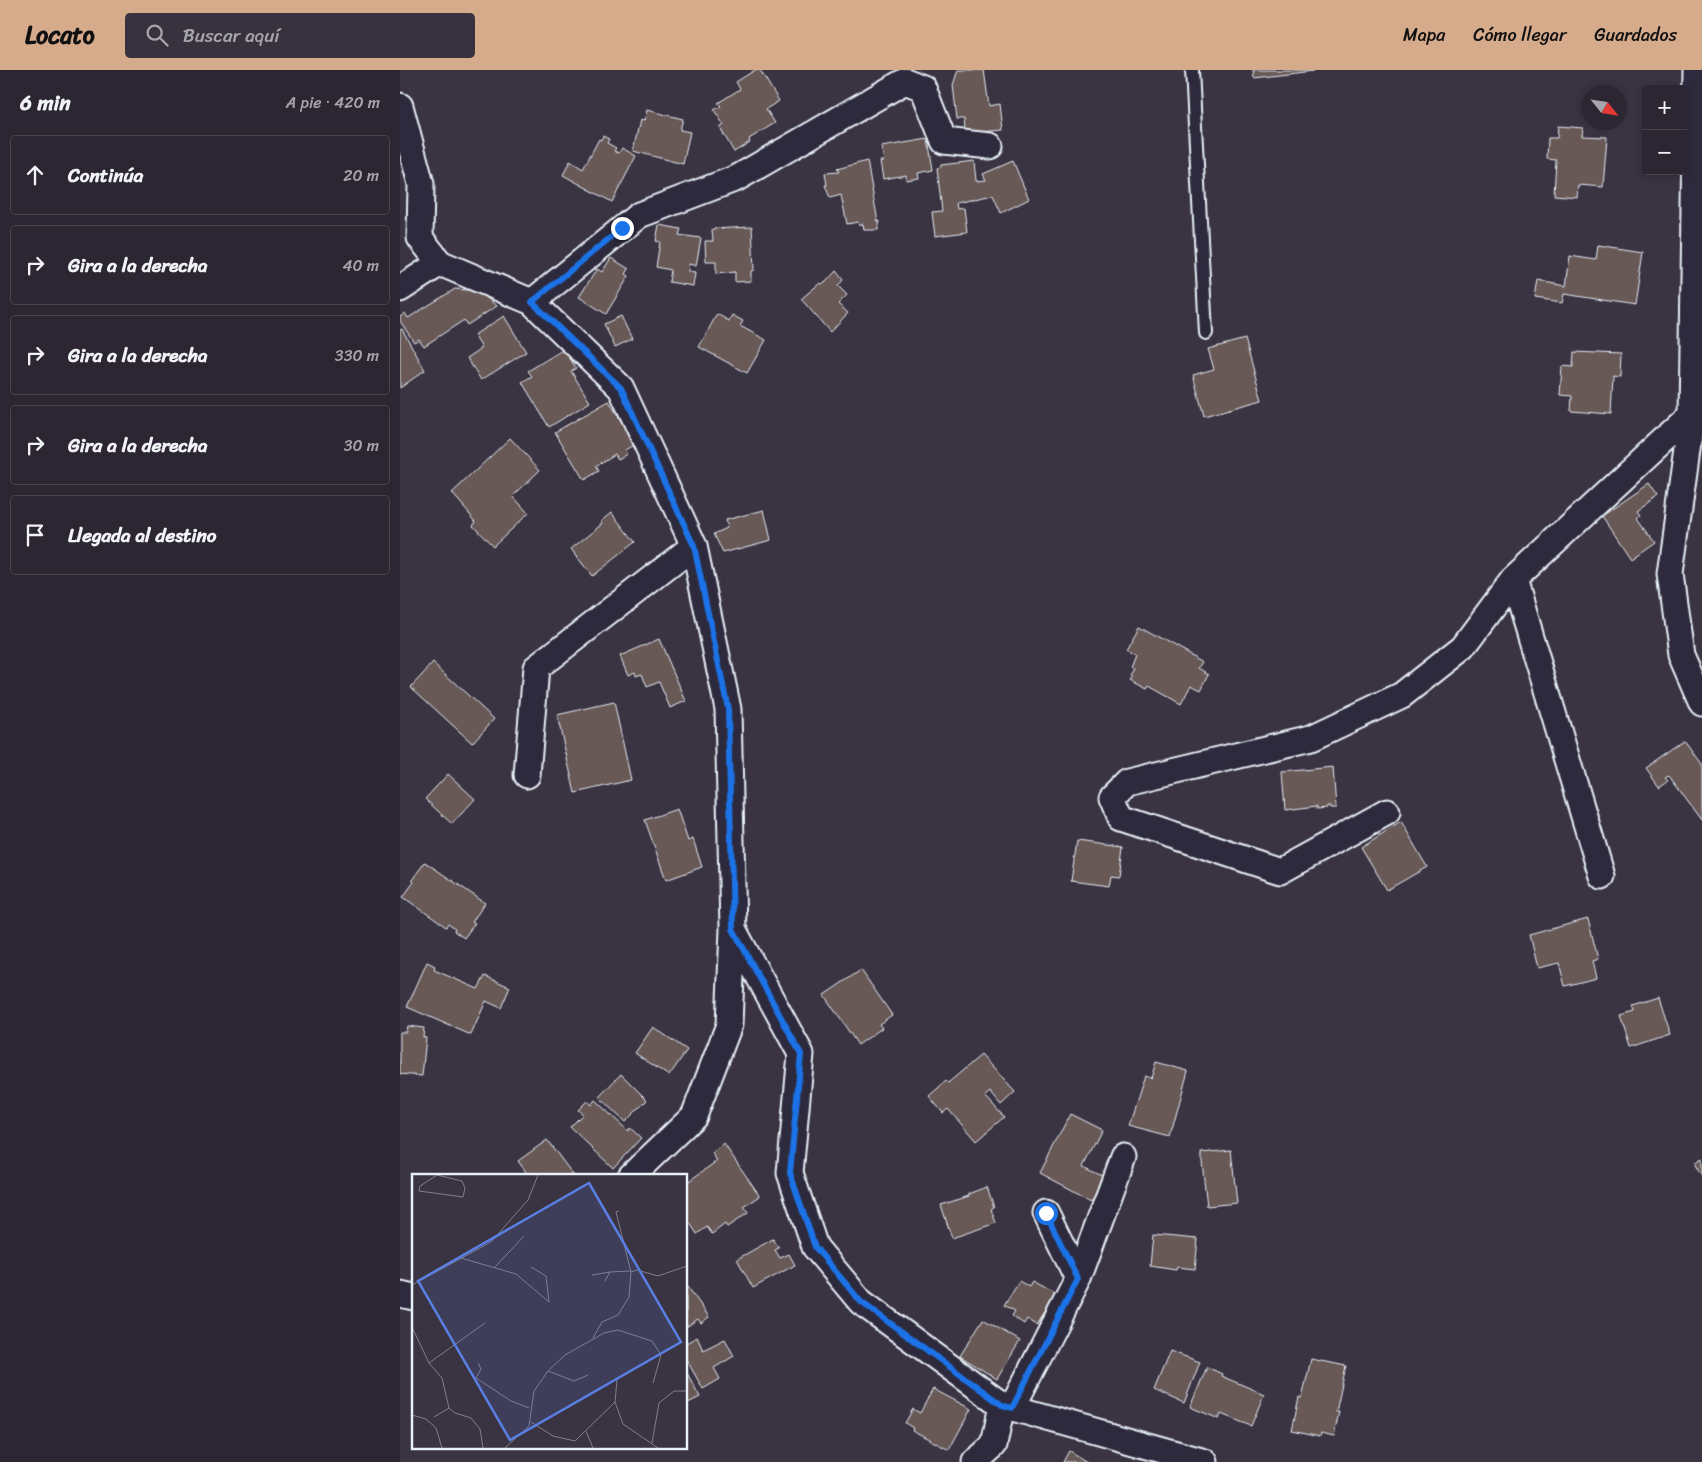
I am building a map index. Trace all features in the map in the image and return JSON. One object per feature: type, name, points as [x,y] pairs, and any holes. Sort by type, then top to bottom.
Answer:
[{"type":"street","points":[[1698,70],[1692,414],[1670,574],[1681,655],[1702,704]]},
{"type":"street","points":[[532,302],[639,215],[738,178],[905,81],[923,88],[944,141],[990,146]]},
{"type":"street","points":[[400,106],[421,184],[420,238],[440,263],[532,302],[621,388],[694,546],[728,709],[733,929],[730,1025],[694,1116],[632,1174]]},
{"type":"street","points":[[400,289],[440,263]]},
{"type":"street","points":[[1387,812],[1280,871],[1121,818],[1112,797],[1127,782],[1311,738],[1402,695],[1463,646],[1513,580],[1692,414]]},
{"type":"street","points":[[528,775],[536,668],[694,546]]},
{"type":"street","points":[[1513,580],[1602,876]]},
{"type":"street","points":[[733,929],[801,1054],[790,1173],[815,1247],[861,1302],[1007,1406],[1205,1462]]},
{"type":"street","points":[[974,1462],[994,1445],[1007,1406],[1078,1279],[1123,1157]]},
{"type":"street","points":[[1046,1213],[1078,1279]]},
{"type":"lane","points":[[1192,70],[1206,332]]},
{"type":"building","points":[[755,70],[760,70],[779,101],[766,109],[775,123],[749,139],[750,142],[734,152],[720,128],[724,125],[714,110],[721,106],[718,103],[740,89],[736,82]]},
{"type":"building","points":[[958,70],[984,70],[989,106],[1000,104],[1003,130],[978,132],[966,138],[964,119],[957,119],[953,85]]},
{"type":"building","points":[[1253,70],[1313,70],[1313,71],[1254,78]]},
{"type":"building","points":[[647,110],[683,119],[680,130],[690,132],[683,164],[633,151],[640,120],[644,121]]},
{"type":"building","points":[[1558,126],[1582,128],[1582,136],[1607,137],[1603,187],[1578,185],[1577,197],[1554,195],[1556,160],[1547,159],[1548,138],[1557,138]]},
{"type":"building","points":[[603,136],[609,139],[607,143],[616,148],[614,151],[619,153],[622,148],[636,156],[612,202],[563,175],[570,161],[583,169],[599,139],[601,140]]},
{"type":"building","points":[[928,139],[933,170],[918,173],[919,178],[906,180],[906,175],[883,179],[880,161],[884,161],[881,147]]},
{"type":"building","points":[[867,161],[878,222],[880,221],[878,230],[864,230],[863,224],[859,225],[858,222],[847,224],[841,195],[830,198],[825,185],[827,185],[825,173],[839,172],[837,169]]},
{"type":"building","points":[[974,161],[976,181],[986,180],[983,174],[1013,161],[1029,199],[1001,213],[993,195],[956,203],[957,209],[964,208],[967,232],[935,236],[932,212],[942,211],[937,168],[941,167],[941,165]]},
{"type":"building","points":[[659,225],[681,229],[679,235],[701,238],[696,266],[689,264],[688,272],[695,273],[693,286],[669,282],[671,270],[656,267],[660,242],[656,241]]},
{"type":"building","points":[[752,227],[754,270],[751,271],[751,281],[735,282],[735,272],[716,274],[716,262],[706,262],[705,241],[713,241],[712,229]]},
{"type":"building","points":[[1598,245],[1643,252],[1635,305],[1564,294],[1562,303],[1535,299],[1538,281],[1566,286],[1570,256],[1596,260]]},
{"type":"building","points":[[611,258],[629,269],[626,274],[629,276],[606,314],[579,297],[597,269],[602,272]]},
{"type":"building","points":[[836,271],[843,280],[838,286],[847,295],[838,304],[848,313],[830,332],[801,299],[820,283],[826,282]]},
{"type":"building","points":[[455,289],[478,291],[497,306],[467,325],[464,320],[424,346],[419,339],[414,342],[400,321],[400,317],[405,313],[408,318]]},
{"type":"building","points":[[717,314],[729,321],[732,315],[743,321],[740,326],[766,340],[747,373],[699,347]]},
{"type":"building","points":[[504,316],[526,352],[481,380],[467,358],[482,348],[474,335]]},
{"type":"building","points":[[621,316],[632,339],[615,347],[604,324]]},
{"type":"building","points":[[402,329],[425,370],[400,388],[400,330]]},
{"type":"building","points":[[1245,339],[1262,400],[1204,416],[1193,375],[1214,369],[1208,349]]},
{"type":"building","points":[[564,349],[576,368],[571,371],[590,402],[549,427],[522,382],[532,376],[528,371]]},
{"type":"building","points":[[1574,352],[1621,354],[1620,377],[1613,376],[1611,414],[1571,411],[1572,396],[1560,395],[1562,366],[1573,367]]},
{"type":"building","points":[[609,401],[635,444],[625,450],[627,454],[618,459],[615,454],[596,466],[599,471],[584,480],[555,432]]},
{"type":"building","points":[[510,438],[540,470],[513,496],[528,513],[493,546],[473,525],[476,521],[452,493]]},
{"type":"building","points":[[1649,484],[1658,497],[1638,511],[1641,515],[1638,518],[1654,541],[1630,558],[1602,516]]},
{"type":"building","points":[[764,510],[771,540],[723,553],[714,534],[727,528],[725,520]]},
{"type":"building","points":[[612,512],[635,542],[592,576],[571,549],[603,523],[601,521]]},
{"type":"building","points":[[1139,626],[1203,662],[1199,668],[1209,674],[1201,690],[1191,685],[1181,704],[1149,686],[1147,689],[1130,680],[1132,677],[1130,675],[1134,669],[1130,667],[1135,654],[1126,649]]},
{"type":"building","points":[[659,639],[686,701],[670,708],[659,682],[647,687],[642,674],[636,676],[635,672],[628,675],[620,656]]},
{"type":"building","points":[[433,663],[494,719],[472,743],[411,687]]},
{"type":"building","points":[[614,702],[631,780],[575,793],[557,715]]},
{"type":"building","points":[[1685,741],[1702,764],[1702,820],[1669,775],[1665,777],[1668,780],[1659,786],[1646,768]]},
{"type":"building","points":[[1333,767],[1336,808],[1327,806],[1327,808],[1317,809],[1317,806],[1285,810],[1282,772]]},
{"type":"building","points":[[448,774],[475,799],[452,824],[425,799]]},
{"type":"building","points":[[677,809],[688,841],[693,839],[702,867],[666,880],[645,820]]},
{"type":"building","points":[[1401,822],[1427,867],[1387,890],[1361,847]]},
{"type":"building","points":[[1077,841],[1123,847],[1119,876],[1111,875],[1109,886],[1071,881]]},
{"type":"building","points":[[425,862],[485,903],[472,922],[475,923],[464,938],[448,924],[446,927],[403,897]]},
{"type":"building","points":[[1588,919],[1598,959],[1592,961],[1596,978],[1565,986],[1559,963],[1537,968],[1529,935]]},
{"type":"building","points":[[427,962],[435,966],[434,970],[478,989],[485,976],[510,987],[501,1008],[486,1001],[471,1035],[407,1007]]},
{"type":"building","points":[[861,970],[892,1015],[879,1024],[882,1028],[858,1045],[824,995]]},
{"type":"building","points":[[1658,998],[1670,1035],[1631,1048],[1621,1016],[1635,1012],[1633,1006]]},
{"type":"building","points":[[407,1026],[424,1028],[423,1037],[426,1038],[422,1076],[400,1074],[400,1032],[406,1032]]},
{"type":"building","points":[[653,1027],[687,1050],[669,1076],[635,1053]]},
{"type":"building","points":[[981,1055],[1015,1092],[1001,1105],[990,1092],[985,1096],[1004,1117],[976,1141],[948,1109],[943,1113],[929,1096],[946,1081],[948,1083]]},
{"type":"building","points":[[1156,1062],[1188,1071],[1170,1137],[1128,1126],[1144,1076],[1151,1078]]},
{"type":"building","points":[[621,1074],[647,1100],[625,1122],[599,1097]]},
{"type":"building","points":[[595,1100],[628,1131],[630,1128],[641,1138],[613,1168],[570,1127],[583,1114],[578,1110],[587,1101],[591,1105]]},
{"type":"building","points":[[1070,1114],[1102,1130],[1084,1166],[1104,1176],[1091,1200],[1040,1173]]},
{"type":"building","points":[[547,1140],[572,1174],[528,1174],[518,1161]]},
{"type":"building","points":[[724,1144],[760,1196],[744,1207],[748,1213],[727,1227],[725,1224],[712,1234],[707,1227],[697,1234],[688,1220],[688,1182],[717,1161],[712,1153]]},
{"type":"building","points":[[1231,1150],[1237,1203],[1207,1206],[1201,1153]]},
{"type":"building","points":[[1702,1158],[1702,1177],[1694,1163]]},
{"type":"building","points":[[987,1187],[994,1207],[991,1209],[996,1223],[952,1238],[941,1205],[969,1196],[969,1194]]},
{"type":"building","points":[[1153,1235],[1198,1239],[1195,1269],[1177,1267],[1176,1270],[1150,1266]]},
{"type":"building","points":[[773,1239],[779,1248],[775,1250],[780,1258],[789,1254],[795,1265],[753,1288],[737,1259]]},
{"type":"building","points":[[1019,1281],[1029,1287],[1032,1282],[1056,1295],[1037,1325],[1027,1319],[1024,1324],[1012,1316],[1015,1311],[1004,1305]]},
{"type":"building","points":[[688,1287],[709,1317],[701,1323],[698,1319],[688,1326]]},
{"type":"building","points":[[983,1319],[1020,1341],[997,1379],[960,1356]]},
{"type":"building","points":[[697,1337],[703,1350],[725,1339],[734,1356],[714,1368],[720,1379],[703,1389],[688,1363],[688,1342]]},
{"type":"building","points":[[1170,1351],[1200,1362],[1184,1403],[1154,1390]]},
{"type":"building","points":[[1311,1359],[1346,1366],[1336,1412],[1339,1412],[1334,1436],[1321,1433],[1320,1436],[1292,1430],[1299,1397],[1302,1398]]},
{"type":"building","points":[[1207,1367],[1222,1374],[1221,1376],[1264,1394],[1251,1426],[1221,1414],[1219,1419],[1190,1407]]},
{"type":"building","points":[[688,1375],[700,1397],[688,1403]]},
{"type":"building","points":[[933,1389],[971,1409],[949,1450],[912,1430],[913,1428],[905,1423],[913,1409],[920,1413]]},
{"type":"building","points":[[1069,1451],[1087,1462],[1063,1462]]},
{"type":"route","points":[[622,228],[532,302],[621,388],[694,546],[728,709],[733,929],[801,1054],[790,1173],[815,1247],[861,1302],[1002,1405],[1012,1408],[1078,1279],[1046,1213]]}]
